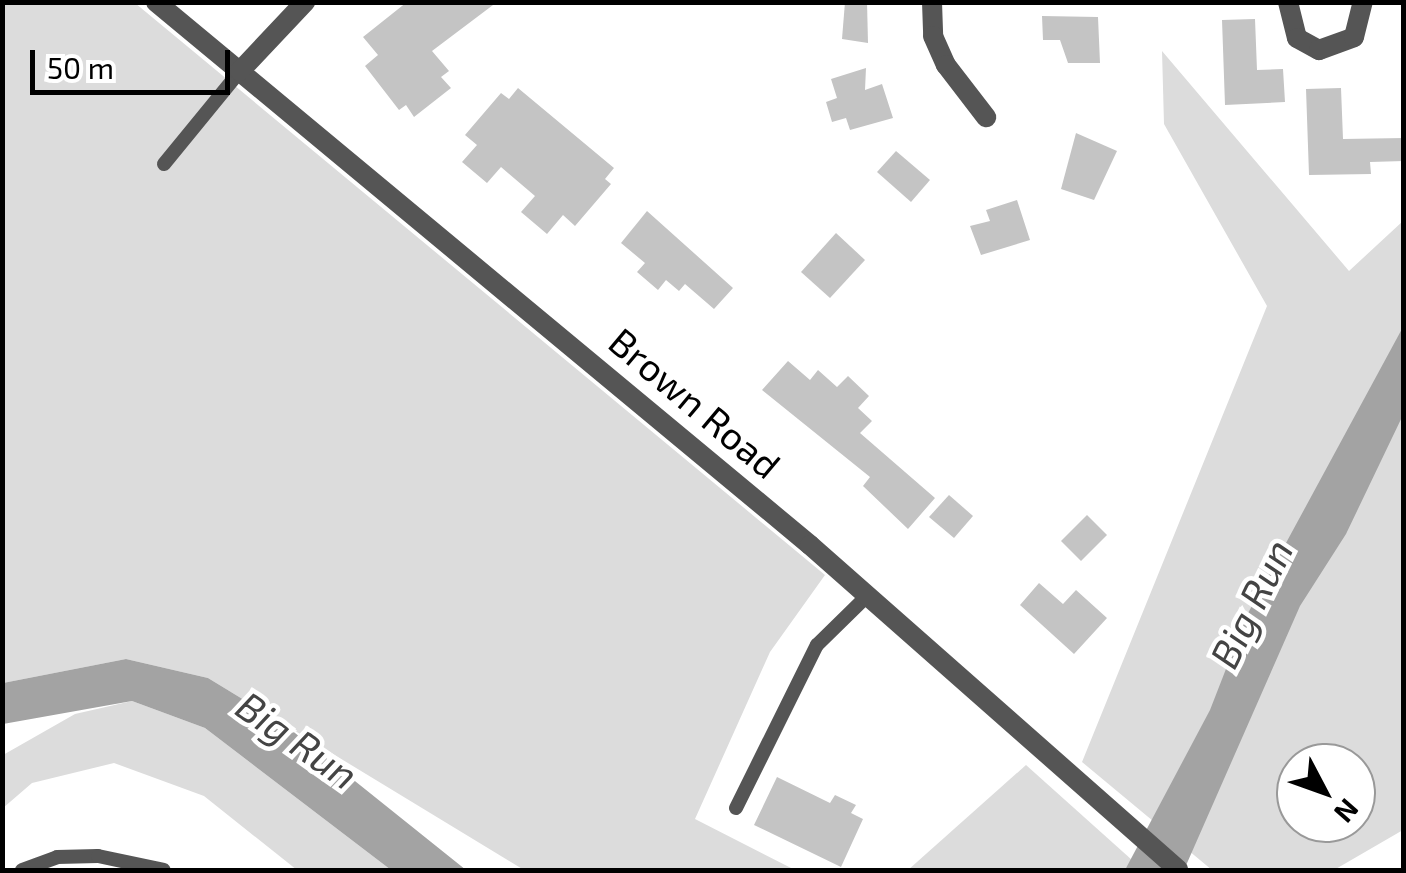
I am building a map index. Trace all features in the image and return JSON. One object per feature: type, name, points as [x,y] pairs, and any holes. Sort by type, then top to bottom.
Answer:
[{"type":"street","name":"Brown Road","points":[[156,2],[867,596],[1178,870]]},
{"type":"street","points":[[240,71],[305,2]]},
{"type":"street","points":[[932,2],[933,36],[946,65],[986,117]]},
{"type":"street","points":[[1288,2],[1297,38],[1319,50],[1354,38],[1363,2]]},
{"type":"lane","points":[[164,164],[240,71]]},
{"type":"lane","points":[[736,808],[817,646],[867,596]]},
{"type":"lane","points":[[22,870],[56,856],[98,856],[164,870]]},
{"type":"shaded area","points":[[3,3],[135,3],[825,575],[770,652],[695,819],[795,870],[524,870],[208,678],[126,659],[3,683]]},
{"type":"shaded area","points":[[1162,51],[1349,271],[1403,221],[1403,830],[1334,870],[1212,870],[1082,762],[1267,306],[1164,124]]},
{"type":"shaded area","points":[[132,701],[205,728],[391,870],[297,870],[204,796],[114,763],[32,783],[3,808],[3,755],[75,714]]},
{"type":"shaded area","points":[[1026,765],[1132,860],[1125,870],[908,870]]},
{"type":"water","points":[[1403,327],[1403,415],[1346,534],[1300,606],[1184,870],[1125,870],[1210,710],[1247,615]]},
{"type":"water","name":"Big Run","points":[[126,659],[208,678],[285,725],[466,870],[391,870],[205,728],[132,701],[3,724],[3,683]]},
{"type":"building","points":[[407,2],[497,2],[432,51],[449,71],[441,77],[451,88],[414,117],[406,105],[399,110],[365,66],[378,55],[363,37]]},
{"type":"building","points":[[845,2],[867,2],[868,43],[842,39]]},
{"type":"building","points":[[1042,16],[1098,17],[1100,63],[1068,63],[1060,40],[1043,40]]},
{"type":"building","points":[[1255,19],[1257,70],[1283,69],[1285,102],[1225,105],[1222,20]]},
{"type":"building","points":[[866,68],[865,90],[882,84],[893,118],[850,130],[846,118],[832,122],[826,102],[837,98],[831,79]]},
{"type":"building","points":[[518,88],[614,168],[605,179],[611,184],[575,226],[563,215],[547,234],[521,212],[535,196],[501,167],[487,183],[462,162],[477,145],[465,135],[501,93],[509,99]]},
{"type":"building","points":[[1341,88],[1343,139],[1404,138],[1404,161],[1370,162],[1371,174],[1309,175],[1306,89]]},
{"type":"building","points":[[1076,133],[1117,151],[1094,200],[1061,189]]},
{"type":"building","points":[[896,151],[930,180],[911,202],[877,172]]},
{"type":"building","points":[[1017,200],[1030,240],[981,255],[970,226],[990,221],[986,210]]},
{"type":"building","points":[[647,211],[733,288],[714,309],[685,284],[679,291],[666,280],[658,290],[637,272],[645,263],[621,243]]},
{"type":"building","points":[[836,233],[865,260],[830,298],[801,272]]},
{"type":"building","points":[[788,361],[810,380],[818,370],[837,387],[848,376],[869,396],[858,408],[872,421],[860,433],[935,498],[908,529],[863,486],[870,477],[762,390]]},
{"type":"building","points":[[949,495],[973,516],[954,538],[929,517]]},
{"type":"building","points":[[1087,515],[1107,535],[1081,561],[1061,541]]},
{"type":"building","points":[[1039,583],[1063,604],[1076,590],[1107,618],[1074,654],[1020,605]]},
{"type":"building","points":[[777,777],[830,803],[835,795],[856,805],[851,813],[863,819],[841,867],[754,825]]}]
